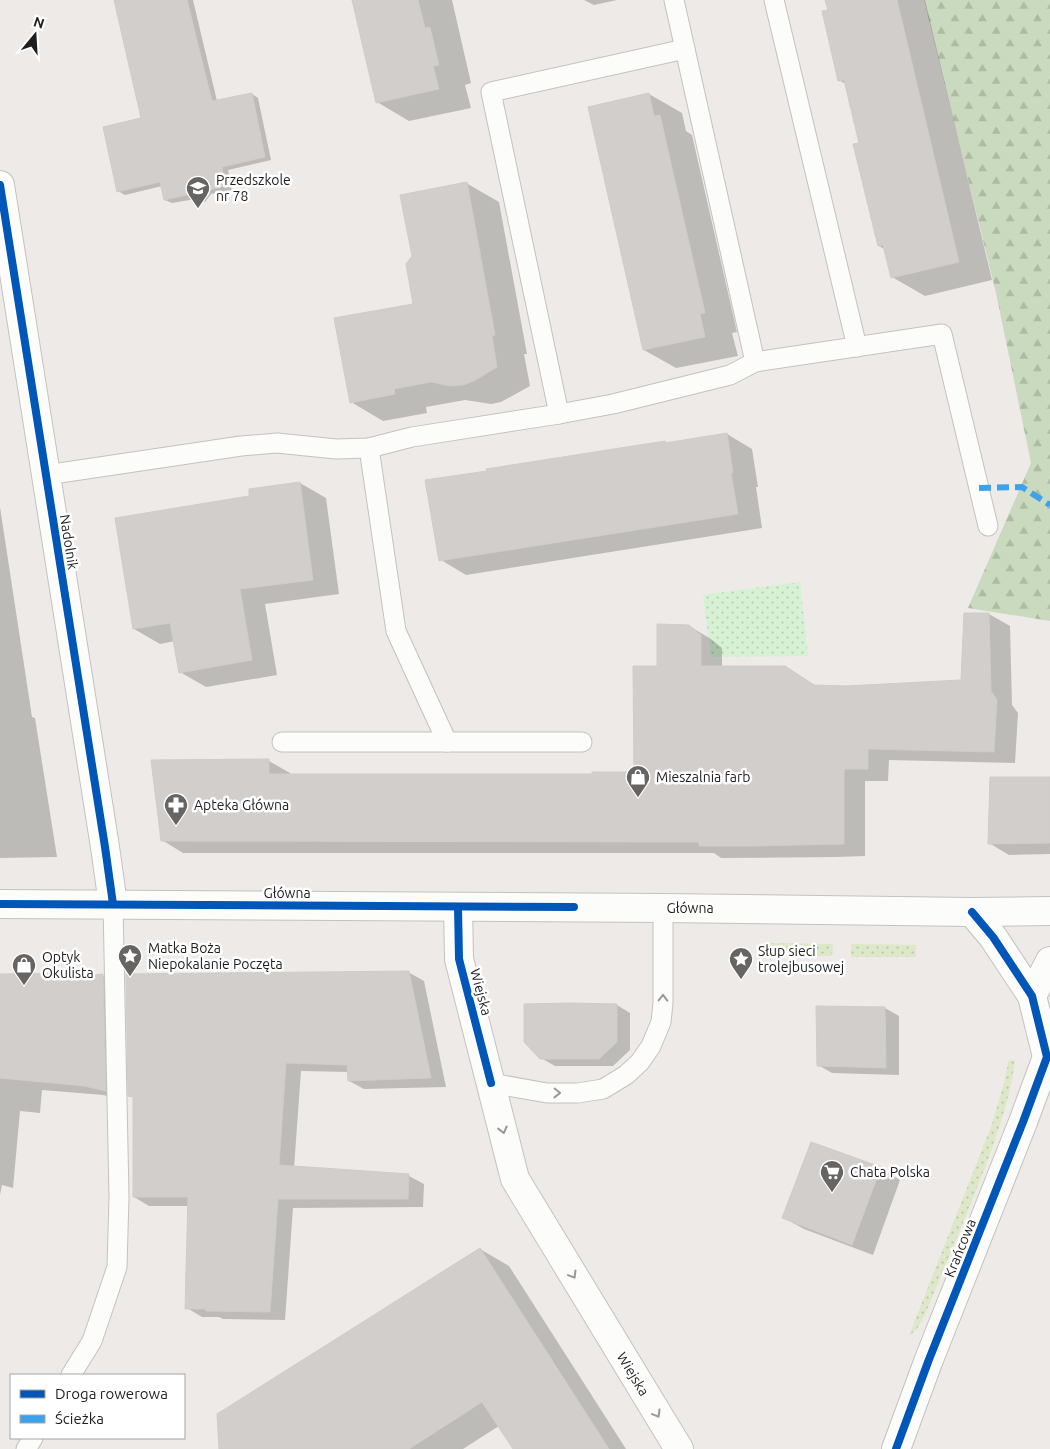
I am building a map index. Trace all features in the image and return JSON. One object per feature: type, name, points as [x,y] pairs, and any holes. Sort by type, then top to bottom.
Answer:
[{"type":"street","name":"Nadolnik","points":[[1,189],[113,904]]},
{"type":"street","name":"Główna","points":[[0,904],[972,912],[1050,911]]},
{"type":"street","name":"Wiejska","points":[[458,907],[459,959],[515,1179],[679,1449]]},
{"type":"street","name":"Krańcowa","points":[[896,1449],[928,1362],[1024,1122],[1048,1056],[1032,996],[993,937],[972,912]]},
{"type":"street","points":[[1032,996],[1050,961]]},
{"type":"lane","points":[[674,0],[755,362]]},
{"type":"lane","points":[[774,0],[857,347]]},
{"type":"lane","points":[[560,414],[491,92],[685,49]]},
{"type":"lane","points":[[46,475],[242,446],[277,443],[336,449],[369,448],[412,437],[613,404],[730,375],[755,362],[942,334],[988,526]]},
{"type":"lane","points":[[369,448],[396,631],[447,742]]},
{"type":"lane","points":[[282,742],[582,742]]},
{"type":"lane","points":[[72,1374],[92,1341],[117,1267],[119,1197],[113,904]]},
{"type":"lane","points":[[491,1083],[547,1093],[578,1094],[603,1089],[626,1075],[640,1062],[651,1046],[661,1022],[663,1004],[663,908]]},
{"type":"green space","points":[[924,0],[1050,0],[1050,621],[968,608],[1031,463],[996,293]]},
{"type":"green space","points":[[800,582],[808,656],[711,657],[703,595]]},
{"type":"green space","points":[[764,943],[833,944],[832,956],[764,956]]},
{"type":"green space","points":[[851,944],[916,945],[916,957],[851,957]]},
{"type":"green space","points":[[1009,1060],[1015,1061],[1012,1077],[1005,1110],[989,1157],[925,1315],[917,1329],[909,1336],[992,1124]]},
{"type":"building","points":[[114,0],[187,0],[212,101],[252,93],[265,157],[222,167],[225,186],[204,191],[198,199],[187,195],[164,200],[160,182],[117,192],[103,127],[141,118]]},
{"type":"building","points":[[352,0],[418,0],[425,28],[430,27],[439,65],[433,66],[439,89],[376,103]]},
{"type":"building","points":[[825,0],[897,0],[959,262],[891,278],[883,245],[878,246],[853,144],[859,143],[844,80],[838,81],[822,11],[828,10]]},
{"type":"building","points":[[649,93],[654,116],[660,115],[705,313],[700,314],[705,337],[643,350],[588,107]]},
{"type":"building","points":[[467,182],[495,335],[492,336],[497,367],[474,381],[463,385],[450,386],[431,382],[394,389],[395,394],[350,403],[334,318],[413,304],[406,264],[412,256],[400,195]]},
{"type":"building","points":[[727,433],[738,514],[439,561],[425,480],[665,441],[665,443]]},
{"type":"building","points":[[300,482],[313,580],[240,589],[252,660],[179,673],[170,623],[133,629],[115,518],[249,496],[249,489]]},
{"type":"building","points":[[964,613],[989,613],[991,691],[997,700],[994,752],[868,749],[868,769],[844,769],[844,844],[699,846],[699,842],[161,841],[151,760],[269,759],[269,774],[592,774],[592,772],[634,772],[633,666],[657,666],[657,624],[689,625],[701,635],[701,666],[785,666],[814,685],[846,686],[961,680]]},
{"type":"building","points":[[990,777],[1050,777],[1050,843],[988,844]]},
{"type":"building","points":[[409,971],[431,1078],[348,1081],[347,1065],[286,1063],[279,1165],[409,1174],[408,1199],[278,1199],[270,1312],[185,1309],[188,1197],[133,1197],[133,1097],[128,1096],[126,974]]},
{"type":"building","points":[[94,973],[94,975],[103,974],[106,1091],[84,1086],[0,1078],[0,974]]},
{"type":"building","points":[[524,1004],[617,1004],[617,1042],[599,1059],[540,1059],[524,1042]]},
{"type":"building","points":[[816,1006],[885,1007],[886,1068],[817,1066]]},
{"type":"building","name":"Chata Polska","points":[[811,1142],[881,1167],[852,1245],[782,1218]]},
{"type":"building","points":[[480,1248],[609,1449],[513,1449],[482,1402],[409,1449],[219,1449],[217,1414]]},
{"type":"marked path","points":[[979,488],[1022,487],[1050,505]]},
{"type":"cycle path","points":[[0,185],[113,904]]},
{"type":"cycle path","points":[[0,904],[574,907]]},
{"type":"cycle path","points":[[458,907],[459,959],[491,1083]]},
{"type":"cycle path","points":[[896,1449],[1047,1057],[1032,996],[993,937],[972,912]]},
{"type":"place","name":"Przedszkole nr 78","points":[[198,209]]},
{"type":"place","name":"Mieszalnia farb","points":[[638,798]]},
{"type":"place","name":"Apteka Główna","points":[[176,826]]},
{"type":"place","name":"Matka Boża Niepokalanie Poczęta","points":[[130,977]]},
{"type":"place","name":"Słup sieci trolejbusowej","points":[[741,980]]},
{"type":"place","name":"Optyk Okulista","points":[[24,986]]},
{"type":"place","name":"Chata Polska","points":[[832,1193]]}]
